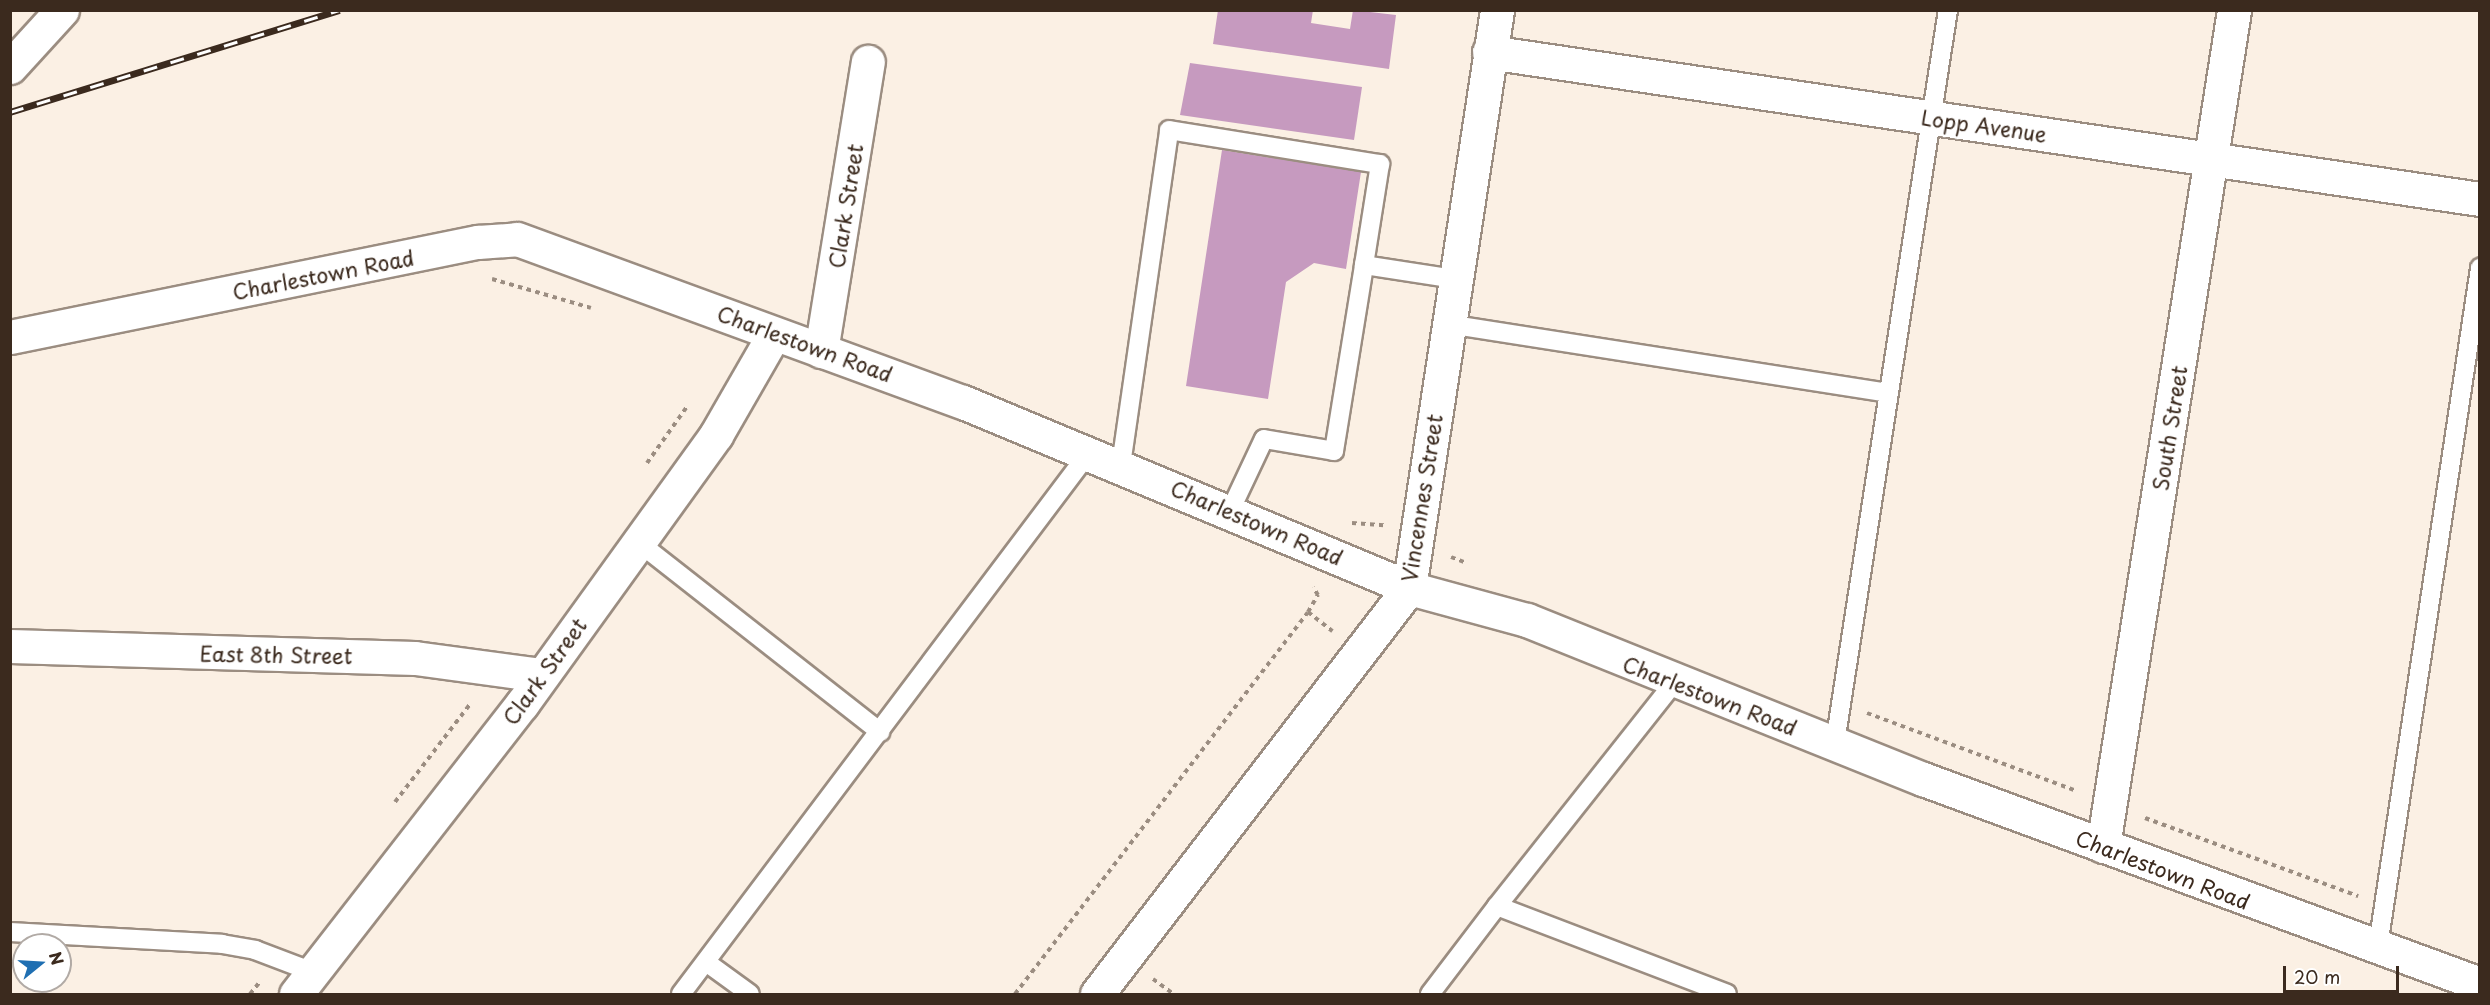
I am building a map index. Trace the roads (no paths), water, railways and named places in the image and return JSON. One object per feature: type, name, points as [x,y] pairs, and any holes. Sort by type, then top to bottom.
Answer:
[{"type":"street","points":[[10,67],[62,10]]},
{"type":"street","name":"Vincennes Street","points":[[1114,990],[1408,588],[1497,10]]},
{"type":"street","name":"South Street","points":[[2103,846],[2234,10]]},
{"type":"street","name":"Lopp Avenue","points":[[1489,52],[2480,199]]},
{"type":"street","name":"Clark Street","points":[[821,351],[868,62]]},
{"type":"street","name":"Charlestown Road","points":[[10,337],[478,242],[517,239],[1090,451],[1231,509],[1408,588],[1527,620],[1674,683],[2103,846],[2480,984]]},
{"type":"street","name":"Clark Street","points":[[304,983],[540,675],[716,435],[774,334]]},
{"type":"street","name":"East 8th Street","points":[[10,646],[414,658],[540,675]]},
{"type":"lane","points":[[1835,743],[1948,10]]},
{"type":"lane","points":[[1121,465],[1169,130],[1380,164],[1334,451],[1264,440],[1231,509]]},
{"type":"lane","points":[[1364,266],[1455,279]]},
{"type":"lane","points":[[2378,946],[2480,268]]},
{"type":"lane","points":[[1448,324],[1889,393]]},
{"type":"lane","points":[[681,994],[1090,451]]},
{"type":"lane","points":[[638,542],[880,732]]},
{"type":"lane","points":[[1430,994],[1674,683]]},
{"type":"lane","points":[[1497,906],[1727,994]]},
{"type":"lane","points":[[10,932],[222,944],[255,950],[304,983]]},
{"type":"lane","points":[[706,962],[750,994]]},
{"type":"railway","points":[[10,112],[340,10]]}]
